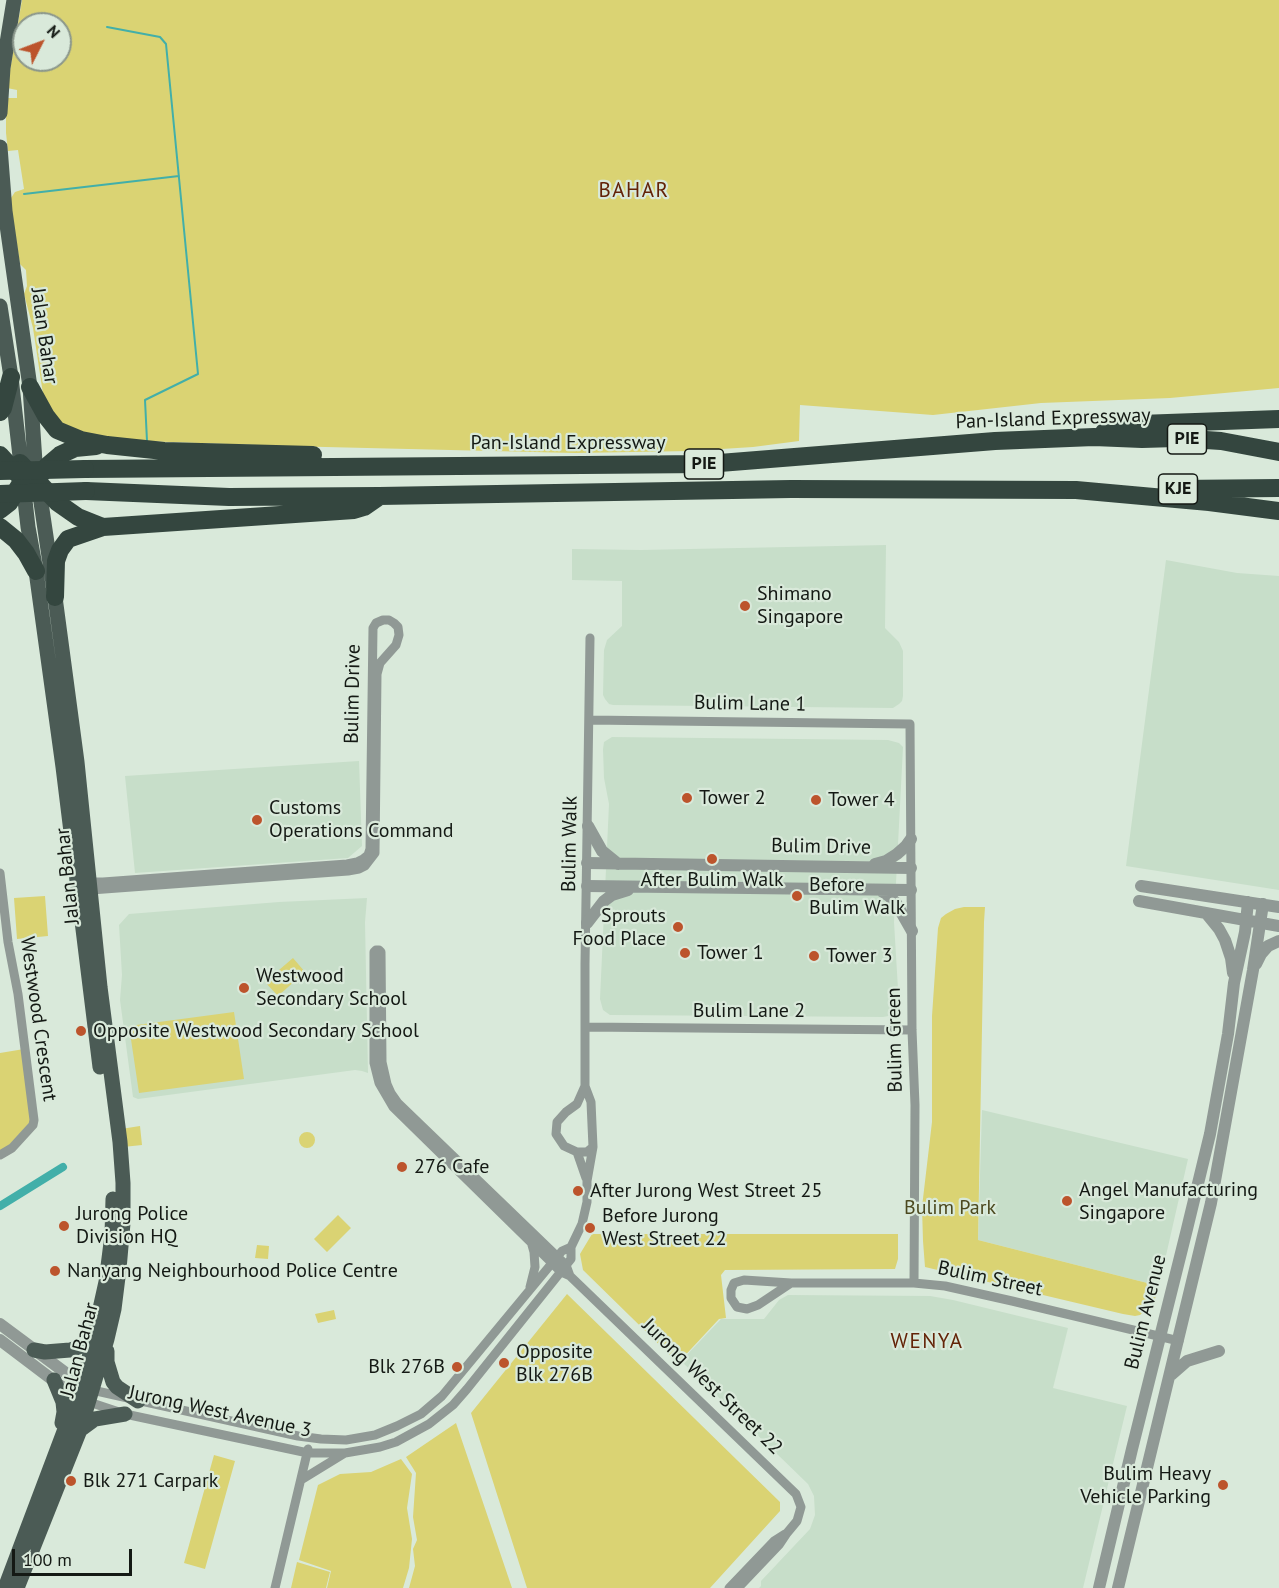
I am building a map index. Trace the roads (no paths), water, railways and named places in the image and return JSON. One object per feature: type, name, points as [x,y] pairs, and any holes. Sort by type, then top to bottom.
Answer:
[{"type":"highway","points":[[0,412],[11,377]]},
{"type":"highway","points":[[30,387],[46,416],[57,430],[81,440],[164,451],[366,458],[411,466]]},
{"type":"highway","points":[[1094,437],[1116,427],[1140,424],[1279,418]]},
{"type":"highway","name":"Pan-Island Expressway","points":[[0,471],[707,464],[995,441],[1094,437],[1221,441],[1279,452]]},
{"type":"highway","points":[[0,510],[30,480],[60,455],[75,448],[107,445]]},
{"type":"highway","points":[[0,454],[78,517],[103,526]]},
{"type":"highway","name":"KJE","points":[[1076,490],[1279,488]]},
{"type":"highway","name":"PIE","points":[[0,494],[86,491],[229,497],[791,489],[1076,490],[1279,511]]},
{"type":"highway","points":[[55,597],[56,561],[60,550],[68,539],[103,526],[354,510],[364,507],[379,496]]},
{"type":"highway","points":[[0,527],[16,540],[36,571]]},
{"type":"main road","points":[[0,113],[3,68],[14,0]]},
{"type":"main road","name":"Jalan Bahar","points":[[0,147],[5,210],[30,387],[30,480],[36,571],[91,886],[100,987],[123,1183],[123,1223],[114,1309],[102,1334],[85,1394],[80,1430],[5,1588]]},
{"type":"main road","name":"Jalan Bahar","points":[[0,306],[30,480],[55,597],[89,985],[111,1151],[112,1234],[102,1334]]},
{"type":"main road","points":[[33,1350],[45,1352],[70,1350],[102,1334],[112,1382],[138,1401]]},
{"type":"main road","points":[[54,1380],[63,1402],[64,1412],[59,1444]]},
{"type":"main road","name":"Jalan Bahar","points":[[17,1588],[29,1540],[59,1444],[85,1394]]},
{"type":"main road","points":[[80,1430],[96,1419],[125,1414]]},
{"type":"street","name":"Bulim Drive","points":[[383,620],[389,620],[398,627],[399,635],[396,645],[380,663],[377,674],[375,853],[365,866],[348,871],[91,886],[347,864],[357,862],[368,855],[370,849],[373,628],[376,623],[383,620]]},
{"type":"street","name":"Bulim Walk","points":[[563,1268],[571,1259],[572,1247],[582,1224],[593,1148],[591,1102],[585,1086],[591,638]]},
{"type":"street","name":"Bulim Lane 1","points":[[589,720],[910,724]]},
{"type":"street","name":"Bulim Green","points":[[910,724],[912,1030],[915,1105],[914,1283]]},
{"type":"street","points":[[588,826],[602,851],[618,864]]},
{"type":"street","points":[[866,867],[886,861],[897,854],[911,839]]},
{"type":"street","name":"Bulim Drive","points":[[587,863],[911,868]]},
{"type":"street","name":"Westwood Crescent","points":[[0,873],[34,1120],[33,1125],[12,1148],[0,1155]]},
{"type":"street","points":[[587,886],[911,890]]},
{"type":"street","points":[[1279,907],[1141,886],[1139,901],[1279,926]]},
{"type":"street","points":[[587,923],[604,901],[612,895],[634,887]]},
{"type":"street","points":[[880,890],[896,903],[912,931]]},
{"type":"street","name":"Bulim Avenue","points":[[1099,1588],[1210,1134],[1248,902]]},
{"type":"street","name":"Bulim Avenue","points":[[1118,1588],[1211,1203],[1263,904]]},
{"type":"street","points":[[1206,913],[1225,940],[1231,958],[1234,983]]},
{"type":"street","points":[[1253,970],[1261,954],[1268,946],[1279,940]]},
{"type":"street","points":[[554,1260],[531,1242],[393,1107],[383,1092],[374,1063],[374,952],[376,950],[381,952],[382,1062],[391,1093],[398,1103],[563,1268]]},
{"type":"street","name":"Bulim Lane 2","points":[[585,1028],[912,1030]]},
{"type":"street","name":"Bulim Walk","points":[[585,1086],[577,1104],[557,1122],[556,1134],[564,1146],[577,1152],[587,1181]]},
{"type":"street","points":[[577,1152],[587,1152],[593,1148]]},
{"type":"street","points":[[529,1289],[535,1267],[531,1242]]},
{"type":"street","points":[[554,1260],[562,1251],[572,1247]]},
{"type":"street","name":"Jurong West Avenue 3","points":[[85,1394],[138,1401],[311,1438],[346,1440],[375,1435],[421,1413],[442,1396],[554,1260]]},
{"type":"street","name":"Jurong West Avenue 3","points":[[85,1394],[125,1414],[308,1453],[345,1453],[380,1447],[396,1442],[429,1424],[453,1405],[563,1268]]},
{"type":"street","name":"Jurong West Street 22","points":[[563,1268],[792,1488],[801,1507],[797,1521],[787,1533]]},
{"type":"street","name":"Bulim Street","points":[[791,1283],[758,1305],[747,1309],[737,1307],[731,1298],[734,1283],[744,1280],[791,1283],[914,1283],[945,1286],[1000,1298],[1179,1341]]},
{"type":"street","points":[[0,1324],[85,1394]]},
{"type":"street","points":[[0,1340],[54,1380],[85,1394]]},
{"type":"street","points":[[1171,1374],[1186,1361],[1219,1352]]},
{"type":"street","points":[[275,1588],[311,1438]]},
{"type":"street","points":[[301,1480],[345,1453]]},
{"type":"street","points":[[729,1588],[774,1541],[787,1533]]},
{"type":"street","points":[[738,1588],[779,1545],[787,1533]]},
{"type":"waterway","points":[[107,27],[160,37],[166,44],[198,374],[145,400],[147,441]]},
{"type":"waterway","points":[[24,194],[179,176]]},
{"type":"waterway","points":[[0,1206],[63,1167]]},
{"type":"place","name":"Shimano Singapore","points":[[745,606]]},
{"type":"place","name":"Tower 2","points":[[687,798]]},
{"type":"place","name":"Tower 4","points":[[816,800]]},
{"type":"place","name":"Customs Operations Command","points":[[257,820]]},
{"type":"place","name":"After Bulim Walk","points":[[712,859]]},
{"type":"place","name":"Before Bulim Walk","points":[[797,896]]},
{"type":"place","name":"Sprouts Food Place","points":[[678,927]]},
{"type":"place","name":"Tower 1","points":[[685,953]]},
{"type":"place","name":"Tower 3","points":[[814,956]]},
{"type":"place","name":"Westwood Secondary School","points":[[244,988]]},
{"type":"place","name":"Opposite Westwood Secondary School","points":[[81,1031]]},
{"type":"place","name":"276 Cafe","points":[[402,1167]]},
{"type":"place","name":"After Jurong West Street 25","points":[[578,1191]]},
{"type":"place","name":"Angel Manufacturing Singapore","points":[[1067,1201]]},
{"type":"place","name":"Jurong Police Division HQ","points":[[64,1226]]},
{"type":"place","name":"Before Jurong West Street 22","points":[[590,1228]]},
{"type":"place","name":"Nanyang Neighbourhood Police Centre","points":[[55,1271]]},
{"type":"place","name":"Opposite Blk 276B","points":[[504,1363]]},
{"type":"place","name":"Blk 276B","points":[[457,1367]]},
{"type":"place","name":"Blk 271 Carpark","points":[[71,1481]]},
{"type":"place","name":"Bulim Heavy Vehicle Parking","points":[[1223,1485]]},
{"type":"district","name":"BAHAR","points":[[634,191]]},
{"type":"district","name":"WENYA","points":[[927,1342]]},
{"type":"park label","name":"Bulim Park","points":[[950,1208]]}]
